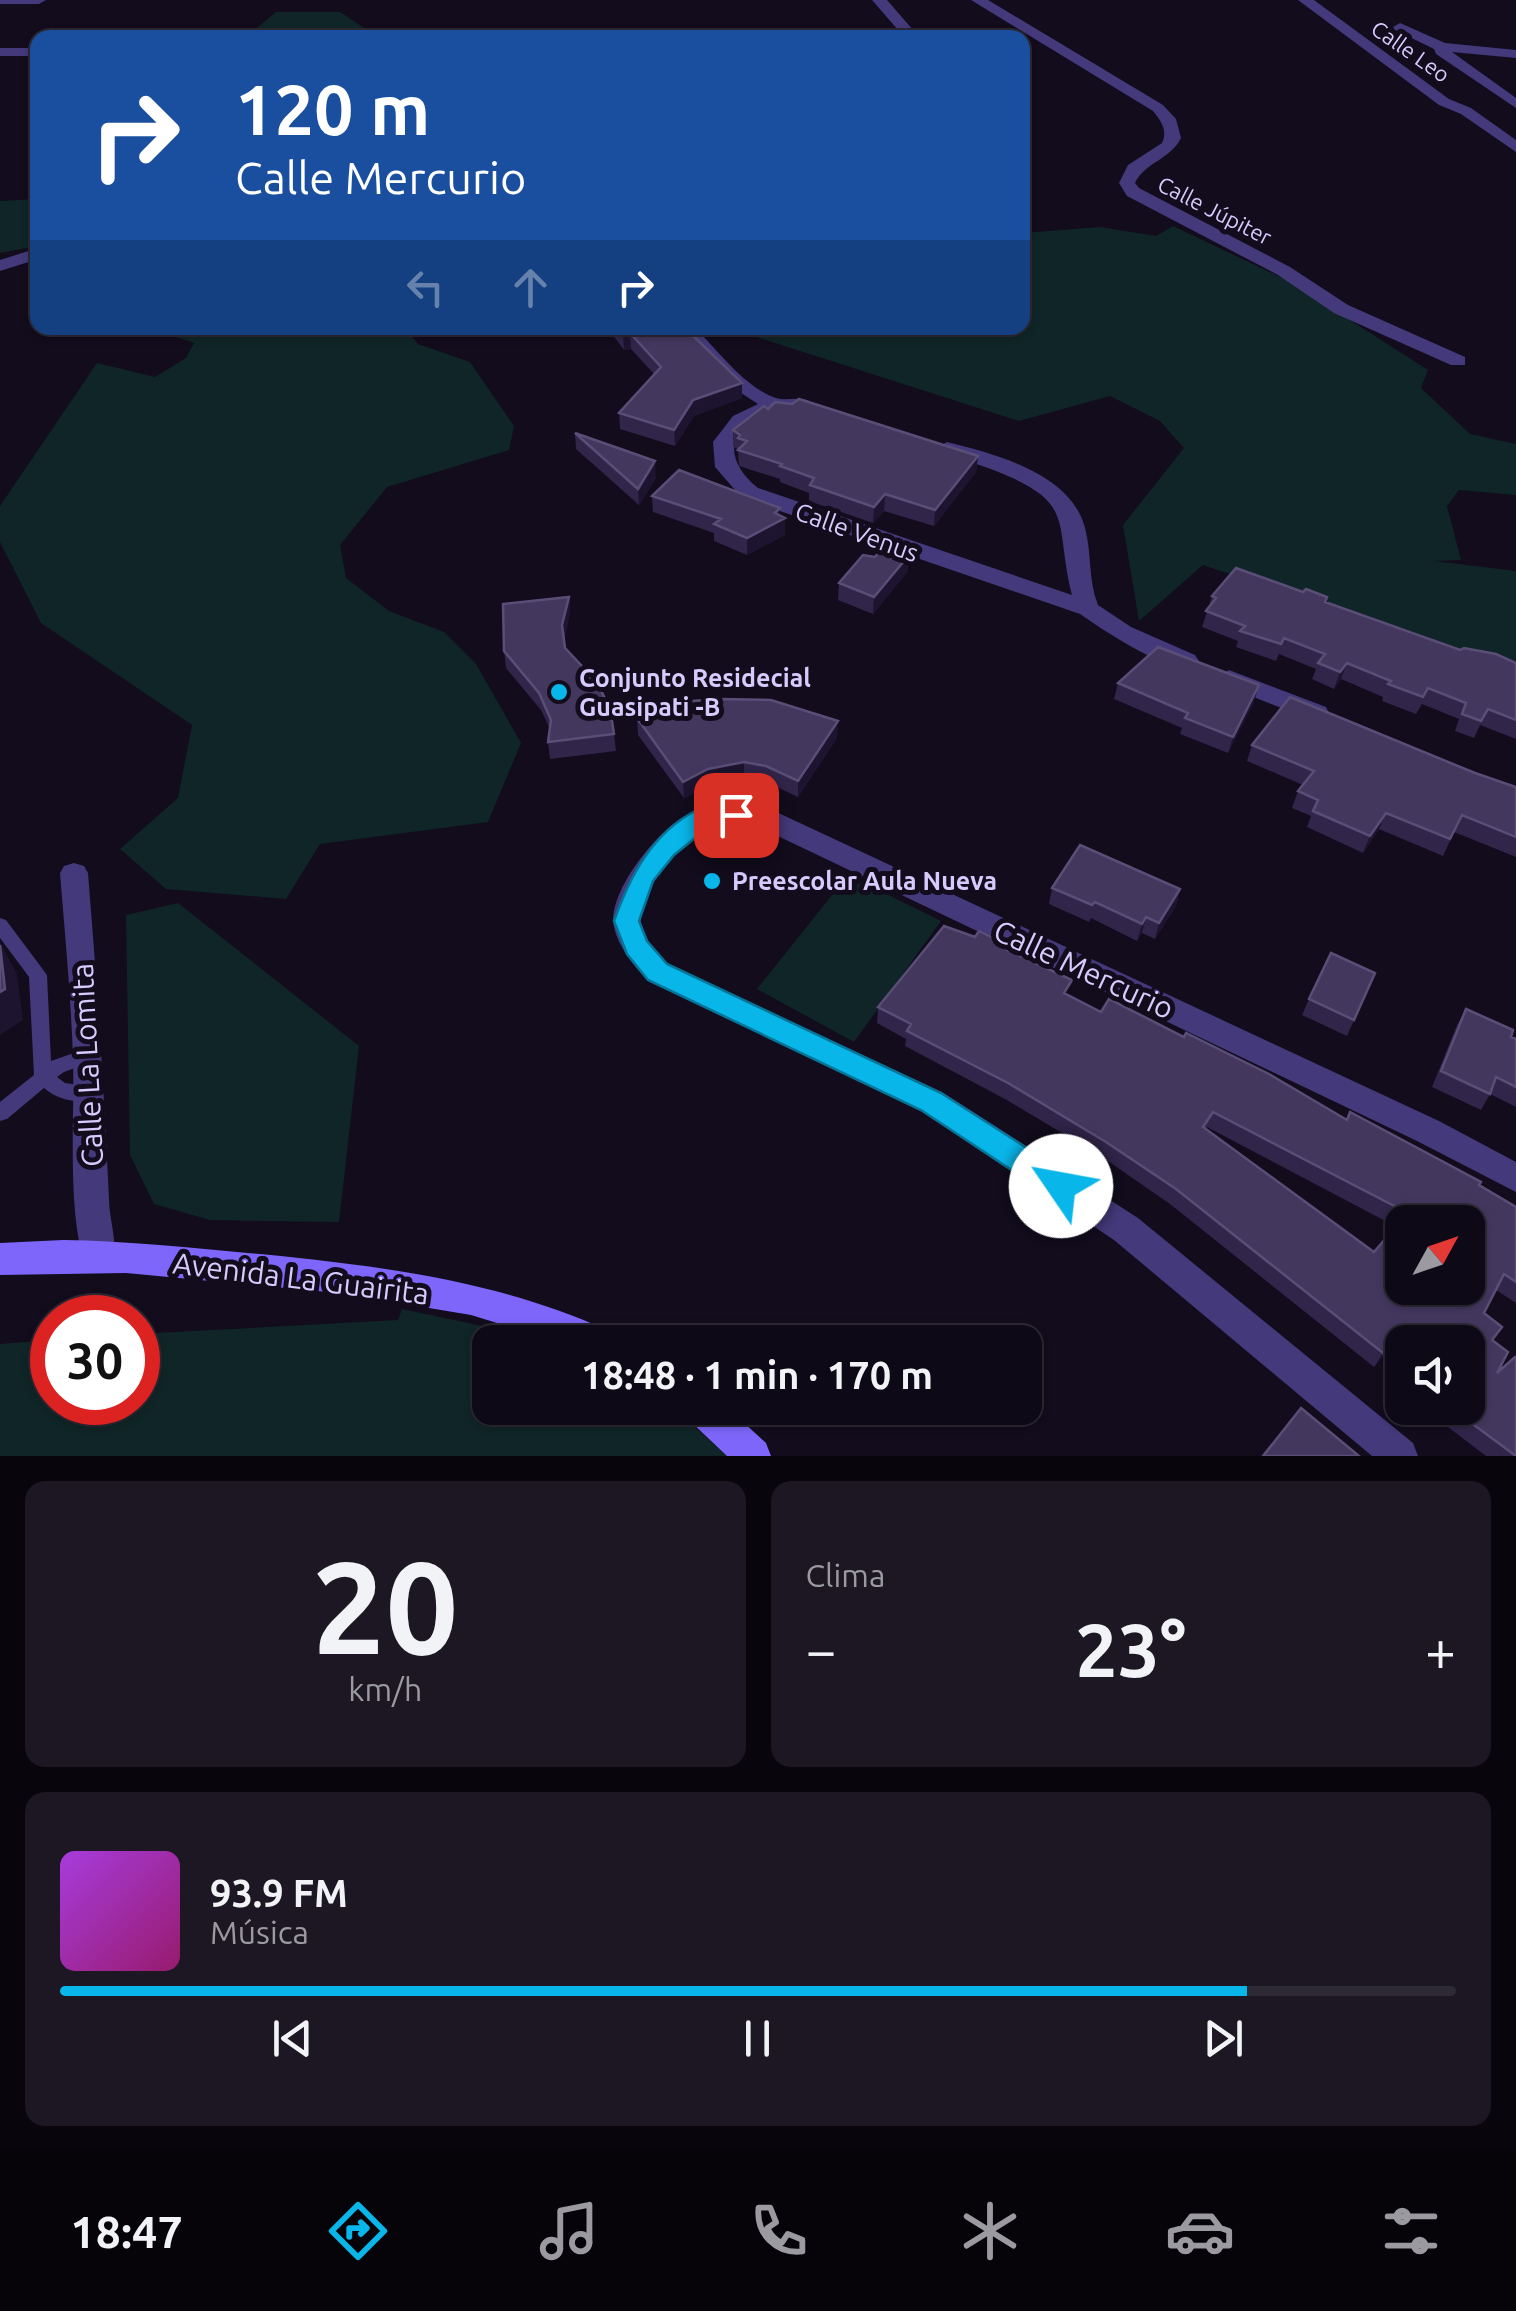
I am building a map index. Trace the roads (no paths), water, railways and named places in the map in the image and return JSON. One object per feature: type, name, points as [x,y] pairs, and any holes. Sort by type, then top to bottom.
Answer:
[{"type":"street","points":[[0,0],[38,0]]},
{"type":"street","points":[[879,0],[906,30]]},
{"type":"street","name":"Calle Júpiter","points":[[978,0],[1028,30]]},
{"type":"street","name":"Calle Leo","points":[[1305,0],[1466,113]]},
{"type":"street","points":[[1400,28],[1442,47],[1516,54]]},
{"type":"street","name":"Calle Júpiter","points":[[1030,31],[1158,108],[1169,119],[1173,128],[1170,144],[1163,154],[1134,168],[1127,183],[1133,192],[1284,271],[1341,309],[1458,361]]},
{"type":"street","points":[[1442,47],[1442,56],[1514,111]]},
{"type":"street","points":[[0,52],[30,52]]},
{"type":"street","points":[[1466,113],[1514,111]]},
{"type":"street","points":[[1466,113],[1516,147]]},
{"type":"street","points":[[1466,113],[1516,162]]},
{"type":"street","points":[[0,266],[30,256]]},
{"type":"street","points":[[692,335],[745,387],[773,405],[806,404],[825,410]]},
{"type":"street","name":"Calle Venus","points":[[773,405],[741,420],[720,445],[725,471],[750,493],[1088,609],[1123,633],[1177,658],[1338,721]]},
{"type":"street","points":[[920,439],[996,462],[1051,492],[1073,521],[1078,580],[1088,609]]},
{"type":"street","name":"Calle Mercurio","points":[[1400,1456],[1126,1229],[931,1101],[658,972],[636,946],[626,921],[632,900],[642,877],[665,848],[705,817],[763,817],[1428,1131],[1516,1178]]},
{"type":"street","name":"Calle La Lomita","points":[[74,873],[88,1056],[93,1215],[99,1257]]},
{"type":"street","name":"Avenida La Guairita","points":[[0,1259],[99,1257],[312,1274],[434,1293],[508,1309],[550,1325]]},
{"type":"street","points":[[721,1425],[753,1456]]},
{"type":"lane","points":[[0,925],[38,976],[43,1077],[60,1090],[89,1093]]},
{"type":"lane","points":[[0,1114],[58,1066],[88,1056]]},
{"type":"place","name":"Conjunto Residecial Guasipati -B","points":[[559,692]]},
{"type":"place","name":"Preescolar Aula Nueva","points":[[712,881]]}]
